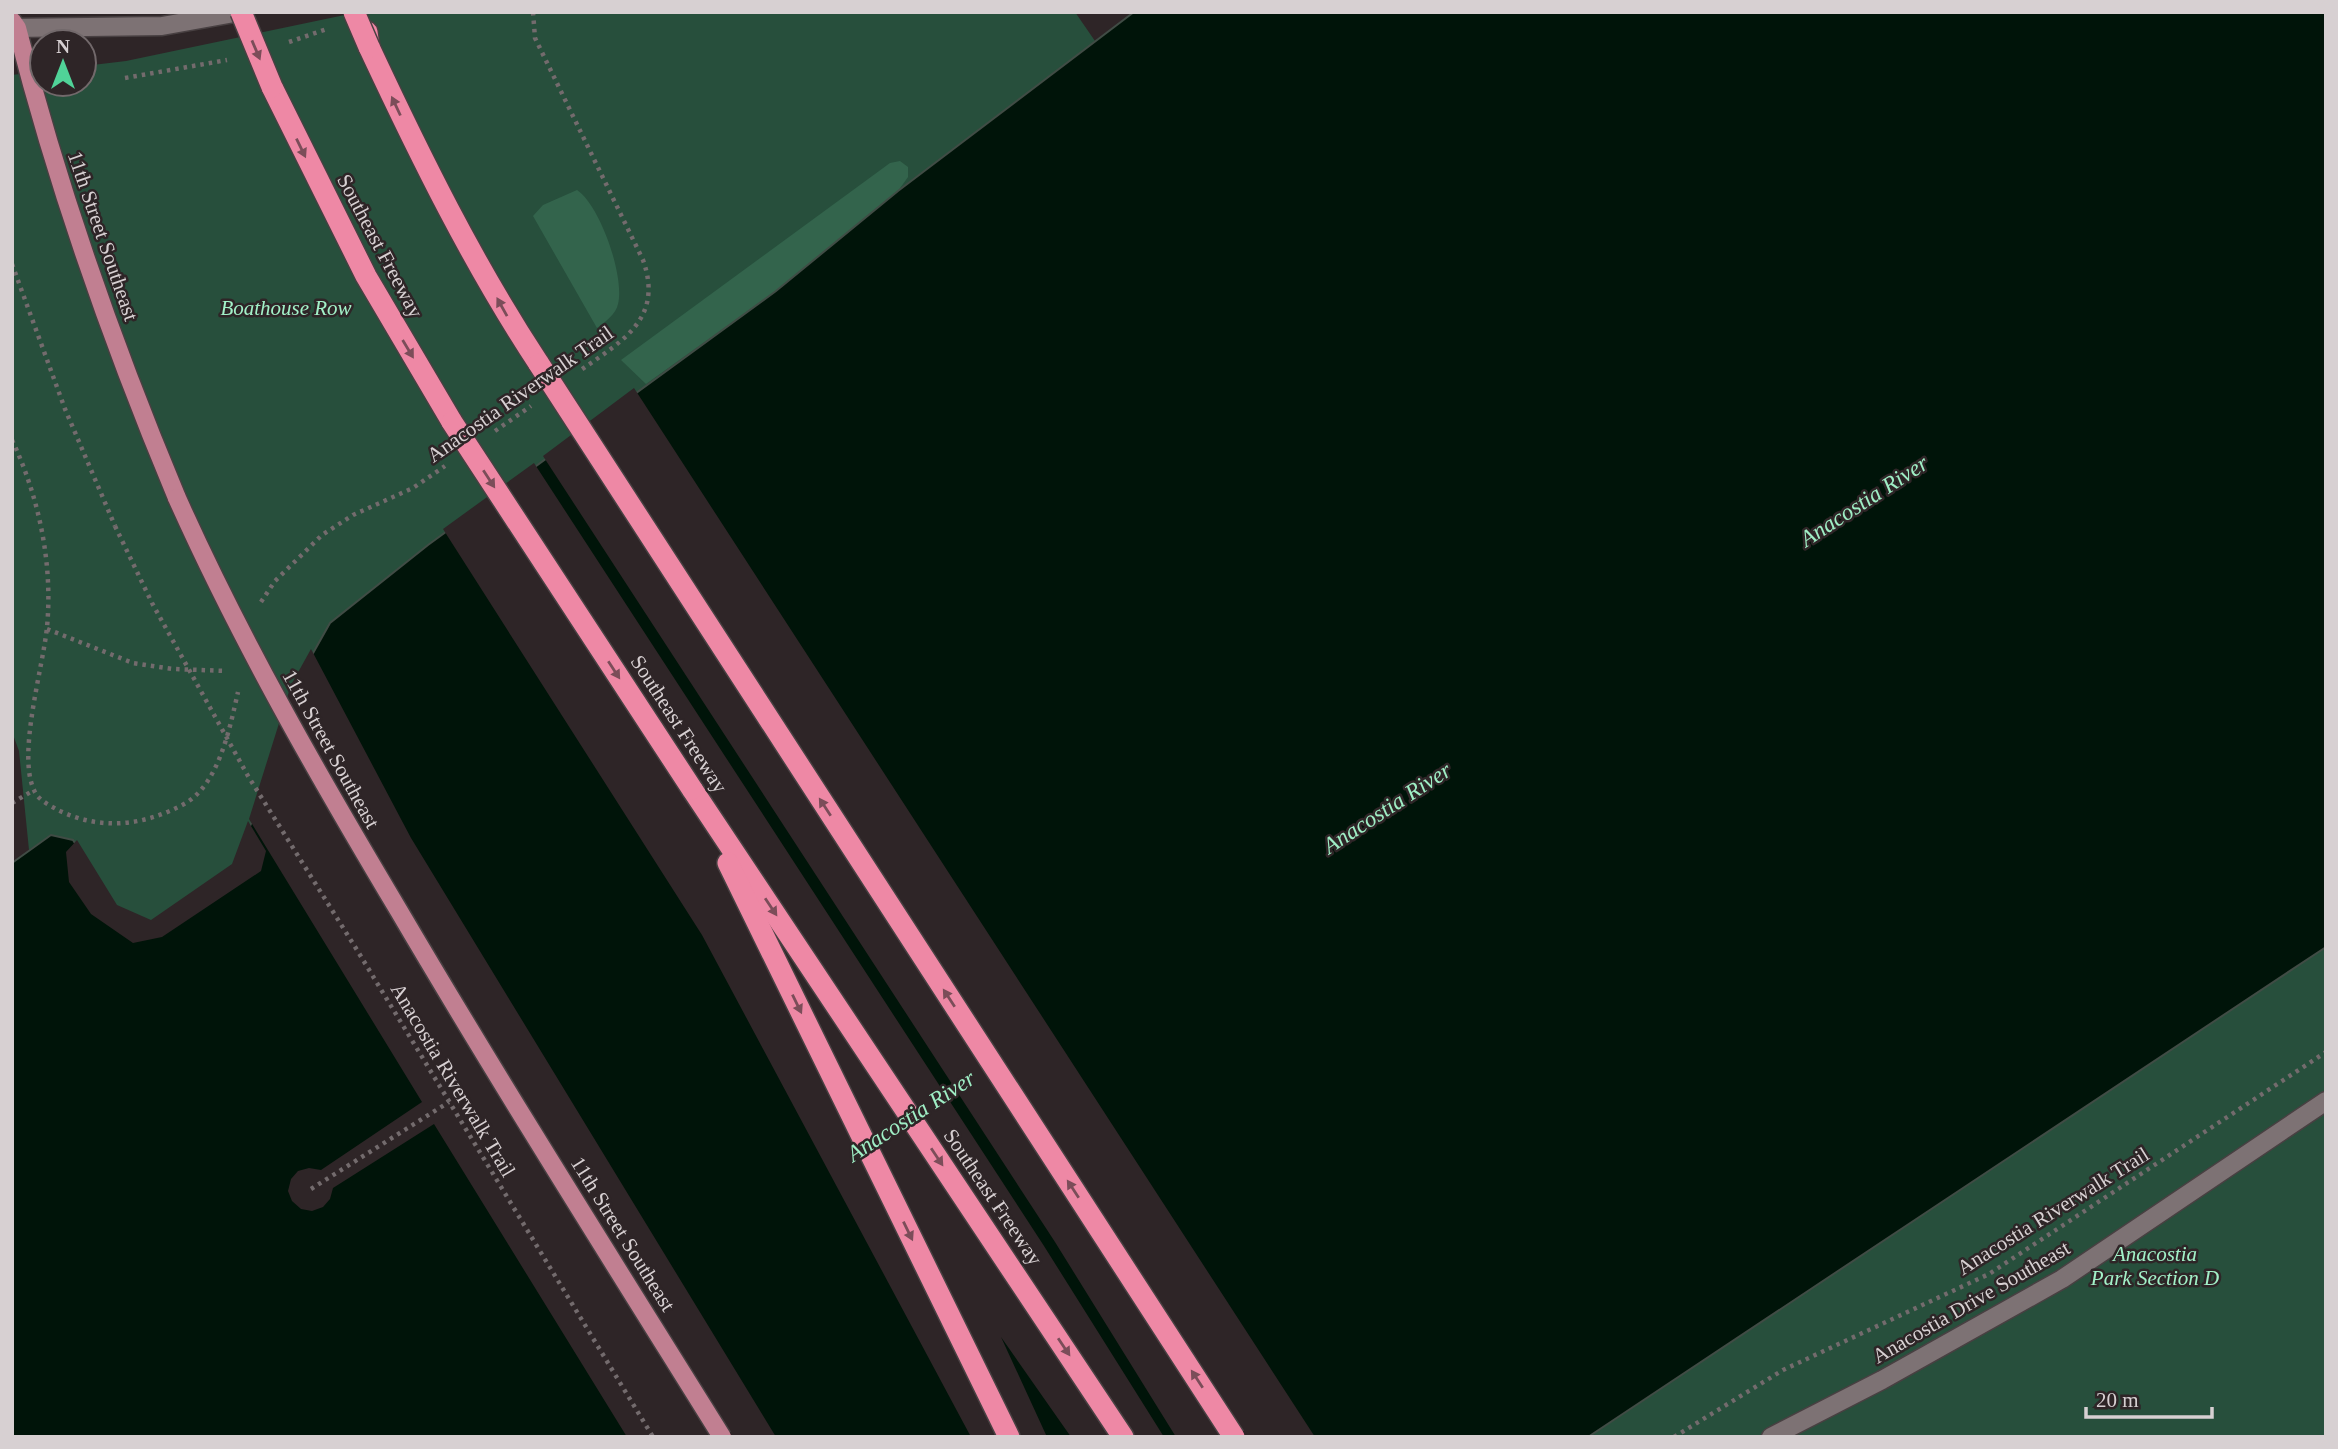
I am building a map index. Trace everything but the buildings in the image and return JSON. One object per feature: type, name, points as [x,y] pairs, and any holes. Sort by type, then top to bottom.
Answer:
[{"type":"highway","name":"Southeast Freeway","points":[[240,12],[272,87],[366,276],[452,422],[692,789],[1123,1437]]},
{"type":"highway","points":[[354,12],[444,203],[511,322],[1234,1437]]},
{"type":"highway","points":[[365,12],[369,47]]},
{"type":"highway","points":[[692,789],[1009,1437]]},
{"type":"main road","name":"11th Street Southeast","points":[[16,22],[49,146],[84,257],[177,498],[242,634],[299,741],[459,1014],[722,1437]]},
{"type":"street","points":[[16,22],[162,26],[240,12]]},
{"type":"street","name":"Anacostia Drive Southeast","points":[[1771,1437],[1882,1380],[2062,1279],[2326,1101]]},
{"type":"path","name":"Anacostia Riverwalk Trail","points":[[533,12],[535,38],[643,260],[648,278],[645,311],[636,328],[570,378]]},
{"type":"path","name":"Anacostia Riverwalk Trail","points":[[12,264],[65,409],[115,526],[163,625],[248,776],[653,1437]]},
{"type":"path","name":"Anacostia Riverwalk Trail","points":[[491,433],[536,402]]},
{"type":"path","points":[[12,440],[27,472],[38,514],[48,583],[47,629],[30,733],[29,760],[34,790],[46,804],[74,817],[108,826],[147,821],[188,802],[216,769],[239,686]]},
{"type":"path","name":"Anacostia Riverwalk Trail","points":[[257,610],[275,581],[321,535],[353,515],[413,488],[447,465]]},
{"type":"path","points":[[47,629],[133,663],[173,669],[229,671]]},
{"type":"path","points":[[12,803],[34,790]]},
{"type":"path","name":"Anacostia Riverwalk Trail","points":[[1674,1437],[1783,1370],[1989,1274],[2326,1052]]},
{"type":"path","points":[[311,1189],[449,1102]]},
{"type":"green space","name":"Boathouse Row","points":[[359,12],[1075,12],[1095,41],[1134,12],[898,191],[776,291],[428,545],[330,623],[235,866],[152,924],[115,908],[51,835],[29,850],[19,751],[12,732],[12,75],[28,73],[28,98],[98,98],[98,64],[126,61]]},
{"type":"green space","points":[[900,161],[908,167],[908,177],[898,191],[776,291],[646,384],[621,360],[890,163]]},
{"type":"green space","points":[[577,190],[586,198],[602,226],[618,277],[617,308],[610,318],[597,328],[533,216],[543,205]]},
{"type":"green space","name":"Anacostia Park Section D","points":[[2326,947],[2326,1437],[1588,1437],[1613,1421]]},
{"type":"water","name":"Anacostia River","points":[[1134,12],[2326,12],[2326,947],[1588,1437],[12,1437],[12,863],[51,835],[73,840],[115,908],[152,924],[234,866],[258,806],[294,687],[330,623],[428,545],[776,291],[898,191]]},
{"type":"pier","points":[[634,388],[1315,1437],[1176,1437],[1055,1242],[543,456]]},
{"type":"pier","points":[[534,463],[1044,1246],[1164,1437],[1071,1437],[1001,1337],[1047,1437],[971,1437],[702,935],[443,529]]},
{"type":"pier","points":[[311,649],[411,838],[776,1437],[627,1437],[434,1124],[333,1188],[330,1199],[323,1207],[312,1211],[301,1209],[292,1201],[288,1191],[291,1179],[298,1171],[309,1168],[321,1170],[422,1102],[249,819],[291,685]]},
{"type":"pier","points":[[248,821],[266,851],[261,871],[162,937],[133,943],[91,914],[69,882],[66,852],[77,840],[117,905],[151,920],[232,864]]}]
